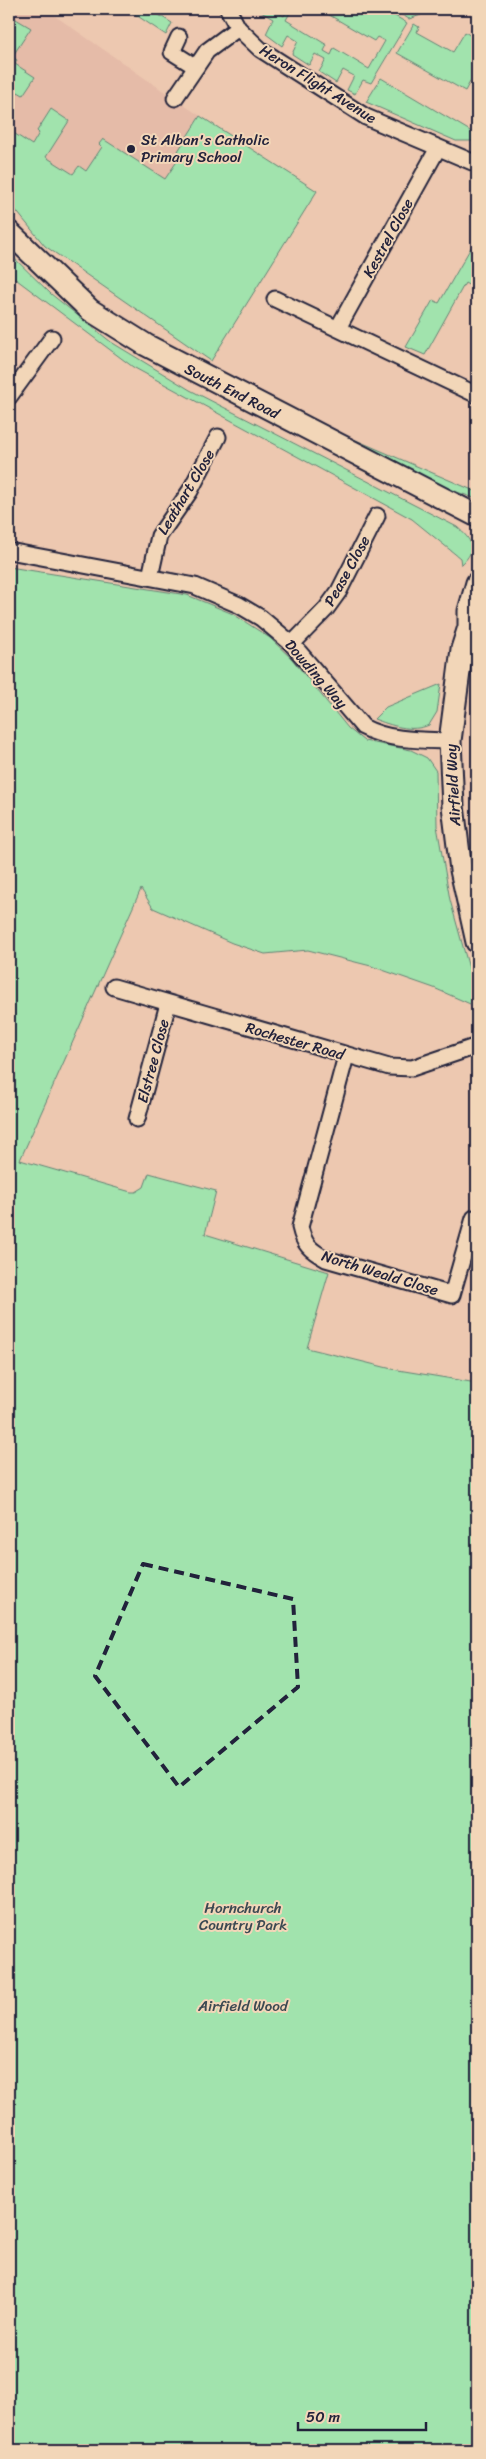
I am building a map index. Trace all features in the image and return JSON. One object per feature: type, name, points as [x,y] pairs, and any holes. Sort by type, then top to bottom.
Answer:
[{"type":"street","name":"Heron Flight Avenue","points":[[228,9],[238,28],[260,49],[366,117],[477,164]]},
{"type":"street","points":[[174,98],[207,51],[238,28]]},
{"type":"street","points":[[179,37],[172,52],[196,67]]},
{"type":"street","name":"Kestrel Close","points":[[338,328],[438,148]]},
{"type":"street","name":"South End Road","points":[[9,232],[90,310],[146,346],[477,516]]},
{"type":"street","points":[[275,299],[477,395]]},
{"type":"street","points":[[9,397],[52,338]]},
{"type":"street","name":"Leathart Close","points":[[150,577],[159,536],[190,491],[218,437]]},
{"type":"street","name":"Pease Close","points":[[292,644],[326,609],[339,591],[377,516]]},
{"type":"street","name":"Dowding Way","points":[[9,551],[195,586],[239,605],[261,618],[292,644],[363,727],[372,732],[398,738],[450,741]]},
{"type":"street","name":"Airfield Way","points":[[477,584],[469,610],[473,622],[462,649],[450,741],[453,806],[460,861],[477,942]]},
{"type":"street","name":"Rochester Road","points":[[114,987],[389,1067],[412,1068],[477,1046]]},
{"type":"street","name":"Elstree Close","points":[[137,1119],[168,1004]]},
{"type":"street","name":"North Weald Close","points":[[346,1056],[300,1227],[303,1239],[309,1250],[326,1259],[452,1295],[474,1218]]},
{"type":"highlighted area","points":[[143,1564],[293,1599],[298,1687],[179,1787],[95,1676]]},
{"type":"shaded area","name":"St Alban's Catholic Primary School","points":[[9,9],[45,9],[185,106],[317,191],[211,361],[45,246],[9,202]]},
{"type":"green space","points":[[127,9],[149,9],[172,23],[166,35]]},
{"type":"green space","points":[[256,9],[273,9],[284,16],[288,9],[292,9],[286,20],[327,45],[324,51],[331,55],[334,48],[369,69],[385,41],[377,37],[374,41],[319,9],[383,9],[407,23],[371,83],[363,80],[355,94],[347,90],[354,76],[343,70],[336,83],[319,72],[326,60],[315,54],[309,65],[292,54],[298,41],[288,35],[282,46],[266,34],[273,19]]},
{"type":"green space","points":[[392,9],[424,9],[421,15],[409,19]]},
{"type":"green space","points":[[9,15],[31,28],[12,57],[17,60],[15,64],[35,77],[23,95],[18,92],[9,105]]},
{"type":"green space","points":[[414,24],[419,27],[417,32],[453,52],[465,32],[477,40],[477,69],[465,91],[397,53]]},
{"type":"green space","points":[[381,78],[477,135],[477,144],[472,141],[456,141],[366,102]]},
{"type":"green space","name":"St Alban's Catholic Primary School","points":[[51,109],[69,121],[46,157],[73,174],[79,166],[86,171],[102,147],[99,144],[103,139],[165,179],[182,154],[178,151],[200,116],[317,191],[211,361],[45,246],[9,202],[9,130],[32,145],[39,133],[37,131]]},
{"type":"green space","points":[[477,237],[477,290],[465,283],[425,355],[406,347],[433,300],[439,303]]},
{"type":"green space","points":[[9,253],[51,294],[111,342],[190,390],[457,527],[466,536],[471,545],[470,554],[461,565],[460,558],[412,519],[133,367],[9,274]]},
{"type":"green space","points":[[300,416],[477,492],[477,499],[437,485]]},
{"type":"green space","name":"Hornchurch Country Park","points":[[9,567],[187,595],[233,614],[270,638],[292,659],[348,728],[364,741],[411,750],[427,758],[436,771],[437,826],[450,900],[477,997],[477,1007],[434,988],[371,966],[308,950],[265,954],[232,943],[153,908],[141,889],[20,1160],[131,1192],[136,1192],[144,1187],[149,1173],[216,1191],[205,1234],[329,1272],[307,1348],[392,1369],[477,1383],[477,2450],[9,2450]]},
{"type":"green space","points":[[441,684],[437,712],[429,725],[408,728],[394,726],[374,719],[386,707]]},
{"type":"place","name":"St Alban's Catholic Primary School","points":[[131,149]]},
{"type":"park label","name":"Airfield Wood","points":[[243,2006]]}]
